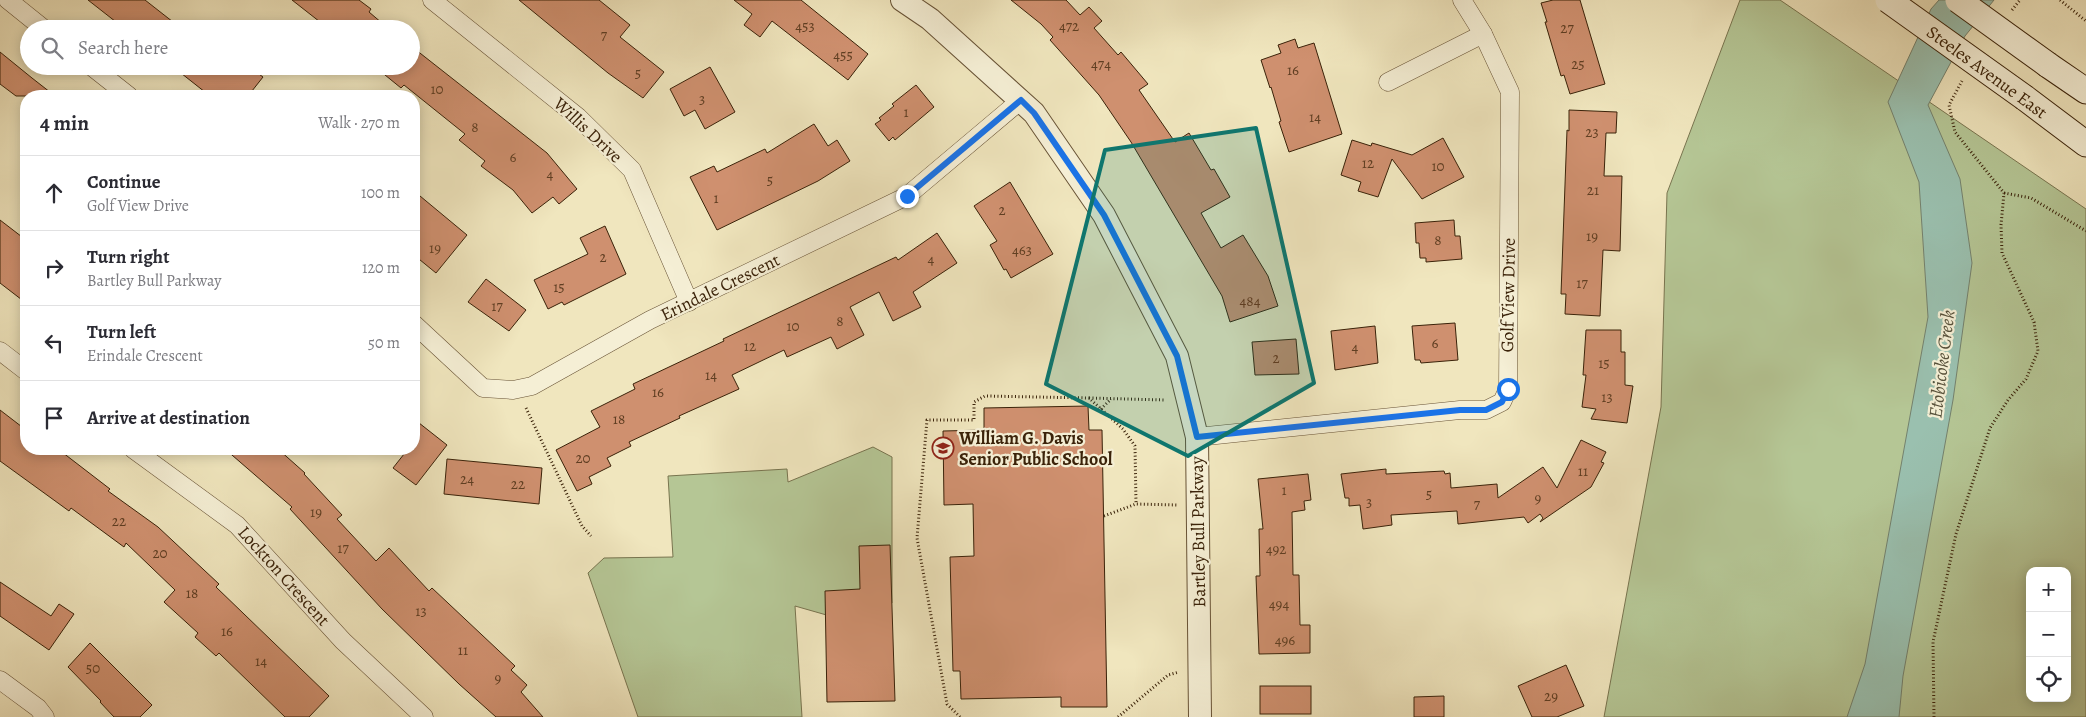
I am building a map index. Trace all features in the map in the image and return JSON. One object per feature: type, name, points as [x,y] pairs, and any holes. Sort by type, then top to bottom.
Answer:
[{"type":"main road","name":"Steeles Avenue East","points":[[1888,0],[2086,144]]},
{"type":"main road","points":[[1958,0],[2086,91]]},
{"type":"street","points":[[8,0],[33,20]]},
{"type":"street","name":"Willis Drive","points":[[432,0],[578,117],[632,170],[689,302]]},
{"type":"street","name":"Bartley Bull Parkway","points":[[902,0],[930,19],[1034,113],[1104,215],[1177,356],[1197,437],[1200,717]]},
{"type":"street","name":"Golf View Drive","points":[[1197,437],[1460,410],[1486,410],[1502,402],[1508,389],[1510,92],[1483,34],[1462,0]]},
{"type":"street","points":[[1388,82],[1483,34]]},
{"type":"street","points":[[102,75],[121,90]]},
{"type":"street","name":"Erindale Crescent","points":[[420,330],[483,388],[500,391],[532,386],[650,320],[907,196],[1021,100]]},
{"type":"street","points":[[0,351],[20,366]]},
{"type":"street","name":"Lockton Crescent","points":[[140,455],[237,525],[342,641],[424,717]]},
{"type":"street","points":[[0,680],[38,708],[45,717]]},
{"type":"path","points":[[2006,18],[2020,0]]},
{"type":"path","points":[[2060,0],[2086,21]]},
{"type":"path","points":[[1967,74],[1949,105],[1954,132],[2004,193],[2031,198],[2086,231]]},
{"type":"path","points":[[1934,717],[1933,642],[1956,534],[1990,428],[2008,400],[2026,379],[2038,351],[2034,322],[2002,253],[2001,225],[2004,193]]},
{"type":"path","points":[[521,388],[527,413],[582,526],[591,536]]},
{"type":"path","points":[[960,717],[947,704],[917,538],[927,420],[974,420],[974,402],[985,396],[1188,400]]},
{"type":"path","points":[[1088,398],[1123,429],[1135,446],[1136,504]]},
{"type":"path","points":[[1101,410],[1111,398]]},
{"type":"path","points":[[1104,516],[1136,504],[1198,506]]},
{"type":"path","points":[[1118,717],[1168,675],[1199,668]]},
{"type":"highlighted area","points":[[1256,128],[1314,383],[1188,456],[1046,384],[1105,150]]},
{"type":"shaded area","points":[[1740,0],[1780,0],[2086,209],[2086,717],[1604,717],[1661,407],[1667,193]]},
{"type":"shaded area","points":[[873,447],[892,457],[892,603],[862,614],[830,616],[795,606],[802,717],[638,717],[588,573],[604,558],[673,557],[668,476],[787,469],[788,482]]},
{"type":"water","name":"Etobicoke Creek","points":[[1939,0],[1994,0],[1965,36],[1928,105],[1960,179],[1972,263],[1953,400],[1903,676],[1899,717],[1847,717],[1865,664],[1928,317],[1919,182],[1888,102],[1931,9]]},
{"type":"building","points":[[88,0],[145,0],[171,20],[114,20]]},
{"type":"building","points":[[292,0],[359,0],[371,9],[369,12],[378,20],[318,20]]},
{"type":"building","points":[[519,0],[599,0],[630,25],[620,37],[664,72],[643,98],[608,73]]},
{"type":"building","points":[[734,0],[801,0],[868,54],[848,80],[772,21],[760,37],[744,25],[752,14]]},
{"type":"building","points":[[1011,0],[1066,0],[1080,15],[1089,7],[1102,21],[1094,28],[1118,55],[1121,52],[1148,84],[1139,90],[1175,142],[1189,133],[1211,170],[1214,169],[1230,197],[1201,213],[1221,248],[1243,235],[1268,276],[1278,306],[1230,322],[1222,296],[1131,142],[1099,95],[1050,40],[1053,37],[1041,24]]},
{"type":"building","points":[[1553,0],[1580,0],[1605,84],[1570,94],[1564,75],[1561,76],[1541,3]]},
{"type":"building","points":[[1295,39],[1298,48],[1314,43],[1342,134],[1289,152],[1279,122],[1281,121],[1271,87],[1261,60],[1281,53],[1278,45]]},
{"type":"building","points":[[0,52],[20,68],[20,75],[29,75],[48,90],[20,90],[20,96],[16,96],[0,84]]},
{"type":"building","points":[[420,53],[547,153],[577,189],[559,204],[553,197],[532,213],[513,190],[481,166],[485,161],[459,140],[465,134],[420,98],[420,90],[410,90],[404,85],[401,88],[385,75],[420,75]]},
{"type":"building","points":[[710,67],[735,112],[705,129],[695,110],[684,116],[670,89]]},
{"type":"building","points":[[183,75],[260,75],[263,77],[253,90],[202,90]]},
{"type":"building","points":[[916,85],[934,107],[895,140],[893,137],[889,141],[875,124],[881,120],[879,118],[894,106],[892,104]]},
{"type":"building","points":[[1569,110],[1617,112],[1616,133],[1606,133],[1604,176],[1622,176],[1620,251],[1603,250],[1600,316],[1565,314],[1566,294],[1561,294]]},
{"type":"building","points":[[814,124],[828,146],[837,140],[850,161],[818,181],[717,230],[690,177],[714,166],[717,172],[765,149],[767,153]]},
{"type":"building","points":[[1443,138],[1464,177],[1422,199],[1392,159],[1378,197],[1358,191],[1361,182],[1341,175],[1352,140],[1371,146],[1372,143],[1412,155]]},
{"type":"building","points":[[1010,182],[1053,254],[1011,278],[1006,269],[1004,270],[990,245],[997,241],[974,206]]},
{"type":"building","points":[[420,196],[467,235],[436,273],[420,260]]},
{"type":"building","points":[[0,220],[20,235],[20,298],[0,283]]},
{"type":"building","points":[[1454,220],[1455,236],[1460,236],[1462,259],[1426,262],[1426,258],[1420,258],[1419,243],[1416,243],[1415,223]]},
{"type":"building","points":[[605,226],[626,274],[564,305],[562,302],[548,309],[534,280],[588,254],[580,238]]},
{"type":"building","points":[[937,233],[957,263],[913,292],[921,307],[893,321],[879,292],[850,307],[864,335],[837,349],[831,337],[787,357],[784,350],[732,375],[739,389],[679,416],[680,418],[629,442],[631,446],[607,458],[611,466],[589,477],[592,484],[577,491],[556,450],[600,427],[591,411],[635,389],[633,384],[724,341],[723,339],[896,257],[898,260]]},
{"type":"building","points":[[486,279],[526,310],[509,331],[468,302]]},
{"type":"building","points":[[1455,323],[1458,360],[1421,363],[1420,360],[1415,360],[1412,326]]},
{"type":"building","points":[[1375,326],[1378,363],[1335,370],[1331,331]]},
{"type":"building","points":[[1586,330],[1621,330],[1621,352],[1625,352],[1625,385],[1633,386],[1627,423],[1591,419],[1596,409],[1582,407],[1586,375],[1583,375]]},
{"type":"building","points":[[1296,339],[1299,374],[1255,375],[1252,342]]},
{"type":"building","points":[[1088,406],[1089,430],[1102,430],[1107,707],[1061,707],[1061,697],[961,699],[960,671],[953,671],[950,557],[974,556],[973,504],[944,505],[943,431],[984,430],[984,408]]},
{"type":"building","points":[[0,410],[20,425],[20,455],[66,455],[110,489],[108,491],[158,527],[219,584],[216,587],[329,696],[309,717],[285,717],[219,653],[216,656],[195,637],[198,633],[164,602],[175,590],[126,543],[124,547],[71,508],[69,511],[0,461]]},
{"type":"building","points":[[420,424],[447,445],[416,485],[393,468],[403,455],[420,455]]},
{"type":"building","points":[[1581,440],[1606,452],[1601,462],[1604,463],[1591,487],[1540,522],[1543,518],[1540,514],[1528,523],[1524,517],[1458,524],[1457,511],[1391,515],[1392,525],[1363,529],[1360,505],[1349,506],[1349,498],[1345,498],[1341,474],[1386,469],[1386,474],[1444,471],[1445,474],[1450,473],[1451,488],[1497,484],[1498,498],[1543,467],[1557,488]]},
{"type":"building","points":[[232,455],[285,455],[305,473],[342,515],[337,519],[376,561],[389,548],[429,591],[432,588],[515,666],[511,670],[527,685],[521,692],[543,717],[496,717],[382,609],[290,509],[292,507]]},
{"type":"building","points":[[447,459],[542,468],[539,504],[444,494]]},
{"type":"building","points":[[1308,474],[1311,500],[1304,501],[1305,510],[1292,512],[1293,575],[1299,575],[1300,625],[1310,625],[1310,653],[1259,654],[1256,576],[1260,576],[1259,529],[1263,529],[1258,479]]},
{"type":"building","points":[[890,545],[895,701],[827,702],[825,591],[860,589],[859,546]]},
{"type":"building","points":[[0,582],[51,616],[59,604],[74,614],[49,650],[0,616]]},
{"type":"building","points":[[90,643],[152,705],[140,717],[114,717],[68,667]]},
{"type":"building","points":[[1566,665],[1584,706],[1557,717],[1532,717],[1518,686]]},
{"type":"building","points":[[1260,686],[1311,686],[1311,714],[1260,714]]},
{"type":"building","points":[[1444,696],[1444,717],[1414,717],[1414,697]]},
{"type":"place","name":"William G. Davis Senior Public School","points":[[943,448]]},
{"type":"route","points":[[907,196],[1021,100],[1034,113],[1104,215],[1177,356],[1197,437],[1460,410],[1486,410],[1502,402],[1508,389]]}]
